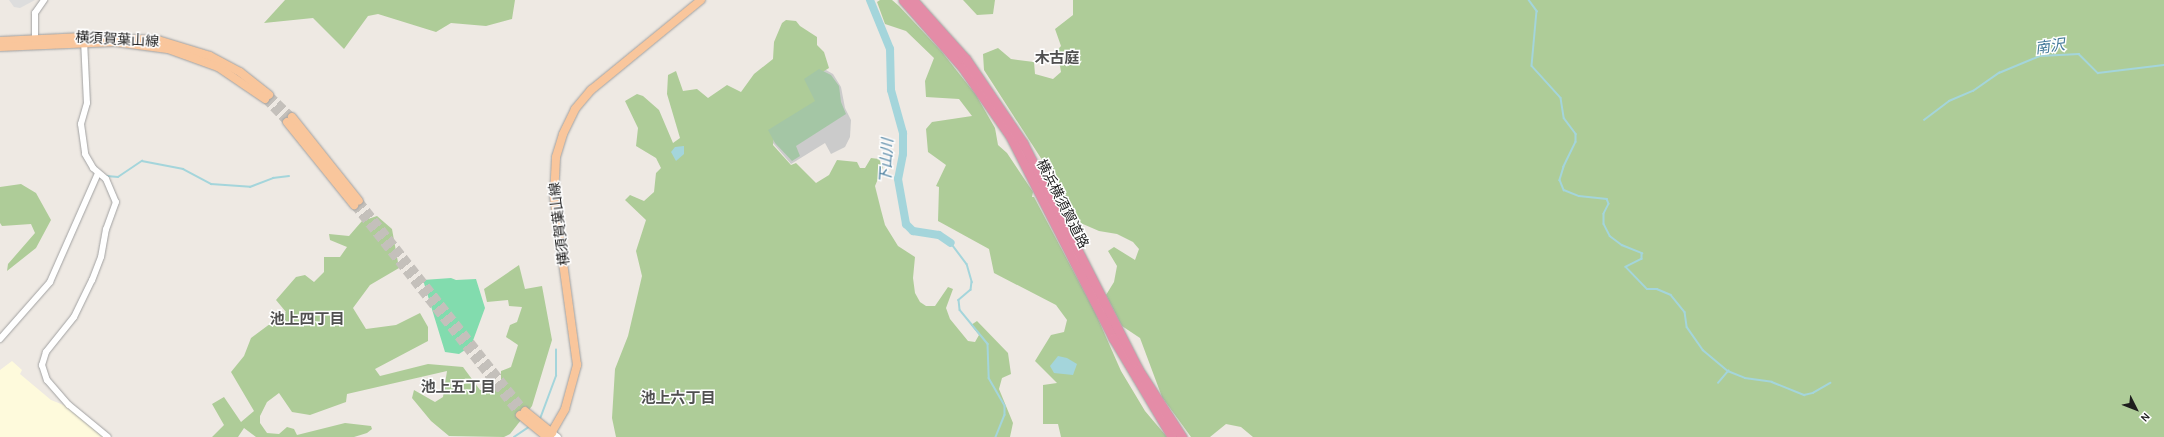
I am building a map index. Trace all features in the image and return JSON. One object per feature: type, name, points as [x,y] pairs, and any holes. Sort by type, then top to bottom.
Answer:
[{"type":"highway","name":"横浜横須賀道路","points":[[903,0],[958,61],[1010,136],[1133,374],[1172,437]]},
{"type":"highway","name":"横浜横須賀道路","points":[[913,0],[966,59],[1023,143],[1138,369],[1182,437]]},
{"type":"main road","name":"横須賀葉山線","points":[[522,413],[552,436],[566,410],[577,365],[554,196],[556,157],[563,134],[575,109],[591,90],[702,0]]},
{"type":"main road","name":"横須賀葉山線","points":[[0,41],[35,42],[135,38],[177,45],[224,64],[267,97]]},
{"type":"main road","name":"横須賀葉山線","points":[[0,47],[35,42]]},
{"type":"main road","points":[[289,119],[357,203]]},
{"type":"street","points":[[35,42],[35,13],[44,0]]},
{"type":"street","points":[[84,40],[87,103],[81,124],[85,154],[88,162],[106,179],[116,202],[106,229],[101,257],[74,317],[46,352],[42,365],[47,380],[69,406],[108,437]]},
{"type":"street","points":[[0,339],[50,282],[98,173]]},
{"type":"shaded area","points":[[9,0],[35,0],[20,8],[14,7]]},
{"type":"shaded area","points":[[819,66],[833,74],[841,87],[845,108],[851,120],[850,137],[845,147],[831,154],[825,143],[791,164],[773,143],[767,130]]},
{"type":"shaded area","points":[[12,361],[22,370],[20,374],[51,400],[66,406],[105,437],[0,437],[0,370]]},
{"type":"green space","points":[[285,0],[515,0],[512,19],[486,26],[451,23],[436,32],[378,14],[368,16],[344,49],[313,18],[264,23]]},
{"type":"green space","points":[[880,0],[892,0],[899,6],[942,52],[976,95],[995,128],[998,145],[1007,153],[1033,192],[1032,197],[1034,197],[1095,312],[1121,371],[1145,411],[1167,437],[1061,437],[1058,424],[1043,424],[1043,385],[1057,383],[1035,361],[1051,335],[1064,332],[1067,320],[1056,305],[994,273],[989,249],[938,221],[939,187],[936,186],[946,165],[928,152],[926,129],[932,122],[972,116],[959,99],[926,97],[925,81],[934,58],[906,31],[885,24],[877,2]]},
{"type":"green space","points":[[963,0],[995,0],[993,14],[977,15]]},
{"type":"green space","points":[[1073,0],[2164,0],[2164,437],[1253,437],[1241,427],[1226,424],[1210,437],[1191,437],[1162,397],[1140,338],[1122,326],[1106,295],[1114,282],[1117,266],[1108,251],[1114,247],[1135,260],[1139,249],[1133,242],[1117,234],[1099,231],[1069,218],[1046,166],[984,70],[983,54],[998,48],[1011,59],[1034,62],[1035,74],[1053,79],[1061,72],[1060,66],[1051,57],[1061,46],[1055,29],[1073,15]]},
{"type":"green space","points":[[786,20],[796,21],[800,26],[817,37],[817,45],[824,52],[829,68],[816,76],[817,102],[774,134],[773,145],[791,165],[796,163],[816,183],[829,175],[837,160],[857,162],[860,168],[865,168],[871,158],[879,159],[883,167],[875,186],[885,225],[898,246],[915,257],[913,278],[915,293],[920,302],[926,306],[935,306],[948,287],[953,289],[946,308],[950,319],[968,341],[975,342],[979,335],[971,325],[977,321],[1008,353],[1011,374],[1002,378],[999,389],[1013,423],[1010,437],[616,437],[612,418],[615,369],[628,336],[642,276],[636,251],[646,220],[625,200],[630,195],[644,201],[654,192],[656,173],[661,168],[656,158],[636,146],[638,128],[625,101],[637,94],[643,96],[659,110],[673,143],[680,138],[667,94],[668,75],[676,71],[683,91],[697,89],[708,98],[727,85],[741,92],[754,74],[773,59],[774,42],[782,23]]},
{"type":"green space","points":[[819,69],[831,75],[839,86],[841,102],[846,114],[796,146],[800,156],[792,161],[775,143],[768,130],[815,101],[804,79]]},
{"type":"green space","points":[[21,184],[36,193],[51,220],[36,248],[7,271],[8,264],[35,233],[31,224],[2,226],[0,223],[0,187]]},
{"type":"green space","points":[[377,216],[392,229],[399,268],[370,285],[353,308],[366,329],[396,325],[420,313],[428,327],[428,341],[375,369],[380,376],[428,364],[463,367],[480,390],[491,390],[501,387],[501,371],[511,367],[518,345],[506,337],[510,325],[517,322],[522,307],[509,306],[508,300],[487,302],[484,289],[519,265],[525,289],[542,286],[552,340],[532,406],[510,434],[504,437],[449,436],[431,421],[412,398],[414,390],[435,402],[443,397],[447,371],[347,394],[346,402],[310,415],[292,412],[279,393],[267,402],[260,416],[260,423],[267,433],[279,434],[287,427],[294,429],[297,435],[345,423],[371,426],[372,429],[367,433],[354,437],[256,437],[244,428],[238,437],[212,437],[224,425],[212,404],[224,397],[241,422],[254,411],[231,372],[244,356],[251,338],[286,312],[276,300],[296,277],[305,275],[314,282],[324,272],[324,257],[340,257],[347,247],[330,240],[329,234],[349,236],[362,221]]},
{"type":"green space","points":[[451,278],[456,280],[476,279],[485,308],[471,346],[459,354],[445,352],[423,280]]},
{"type":"water","points":[[684,146],[684,154],[676,161],[671,152],[675,147]]},
{"type":"water","points":[[1058,356],[1067,358],[1077,364],[1073,375],[1054,373],[1050,366]]},
{"type":"waterway","name":"下山川","points":[[870,0],[890,49],[891,90],[903,133],[903,154],[898,179],[906,224],[913,231],[939,235],[951,243]]},
{"type":"waterway","points":[[1529,0],[1537,11],[1532,66],[1561,98],[1564,118],[1576,134],[1576,142],[1564,167],[1560,180],[1564,190],[1579,196],[1607,199],[1609,204],[1604,214],[1604,224],[1610,236],[1622,245],[1642,253],[1642,259],[1626,267],[1647,289],[1657,289],[1671,295],[1685,312],[1687,327],[1703,350],[1728,371],[1745,378],[1772,382],[1804,395],[1813,393],[1830,383]]},
{"type":"waterway","name":"南沢","points":[[1924,120],[1949,101],[1973,91],[1999,73],[2040,56],[2079,54],[2098,73],[2164,65]]},
{"type":"waterway","points":[[107,176],[118,177],[142,161],[183,169],[211,184],[250,187],[273,178],[289,176]]},
{"type":"waterway","name":"下山川","points":[[951,243],[967,264],[972,282],[971,290],[959,300],[960,310],[988,344],[989,378],[1005,406],[1005,415],[996,437]]},
{"type":"waterway","points":[[540,419],[556,376],[556,350]]},
{"type":"waterway","points":[[1718,383],[1728,371]]},
{"type":"waterway","points":[[514,437],[529,427]]},
{"type":"tunnel","points":[[269,95],[292,117]]},
{"type":"tunnel","points":[[265,99],[287,122]]},
{"type":"tunnel","points":[[359,201],[525,411]]},
{"type":"tunnel","points":[[354,205],[520,415]]},
{"type":"district","name":"木古庭","points":[[1057,59]]},
{"type":"district","name":"池上四丁目","points":[[307,320]]},
{"type":"district","name":"池上五丁目","points":[[458,388]]},
{"type":"district","name":"池上六丁目","points":[[678,399]]}]
